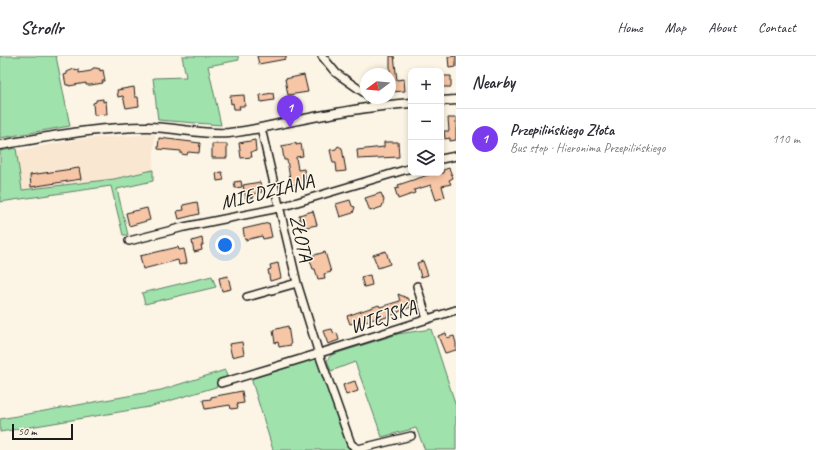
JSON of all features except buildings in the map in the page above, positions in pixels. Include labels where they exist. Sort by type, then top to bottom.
[{"type":"street","points":[[322,56],[336,73],[360,90]]},
{"type":"street","points":[[444,101],[456,100]]},
{"type":"street","points":[[0,145],[66,134],[147,127],[228,133],[374,106],[408,103]]},
{"type":"street","name":"ZŁOTA","points":[[261,128],[297,284],[319,354]]},
{"type":"street","points":[[444,158],[456,156]]},
{"type":"street","name":"MIEDZIANA","points":[[129,241],[184,227],[279,207],[408,169]]},
{"type":"street","points":[[247,297],[297,284]]},
{"type":"street","points":[[417,286],[428,319]]},
{"type":"street","name":"WIEJSKA","points":[[221,383],[319,354],[377,334],[456,310]]},
{"type":"street","points":[[319,354],[351,444],[358,449],[411,436]]},
{"type":"shaded area","points":[[155,134],[153,170],[114,179],[21,190],[16,151],[79,139]]},
{"type":"green space","points":[[0,56],[56,56],[70,126],[0,138]]},
{"type":"green space","points":[[182,56],[238,56],[239,60],[208,66],[221,125],[158,120],[153,78],[186,77]]},
{"type":"green space","points":[[16,148],[22,190],[114,179],[153,170],[153,181],[117,189],[128,235],[123,235],[111,186],[0,202],[0,151]]},
{"type":"green space","points":[[212,276],[216,287],[145,304],[142,293]]},
{"type":"green space","points":[[431,329],[456,406],[456,450],[425,450],[416,428],[382,437],[355,362],[331,371],[327,360],[331,355],[398,334]]},
{"type":"green space","points":[[317,357],[352,450],[273,450],[251,378]]},
{"type":"green space","points":[[225,370],[229,383],[149,407],[0,432],[0,419],[161,390]]},
{"type":"place","name":"Przepilińskiego Złota","points":[[290,128]]}]
